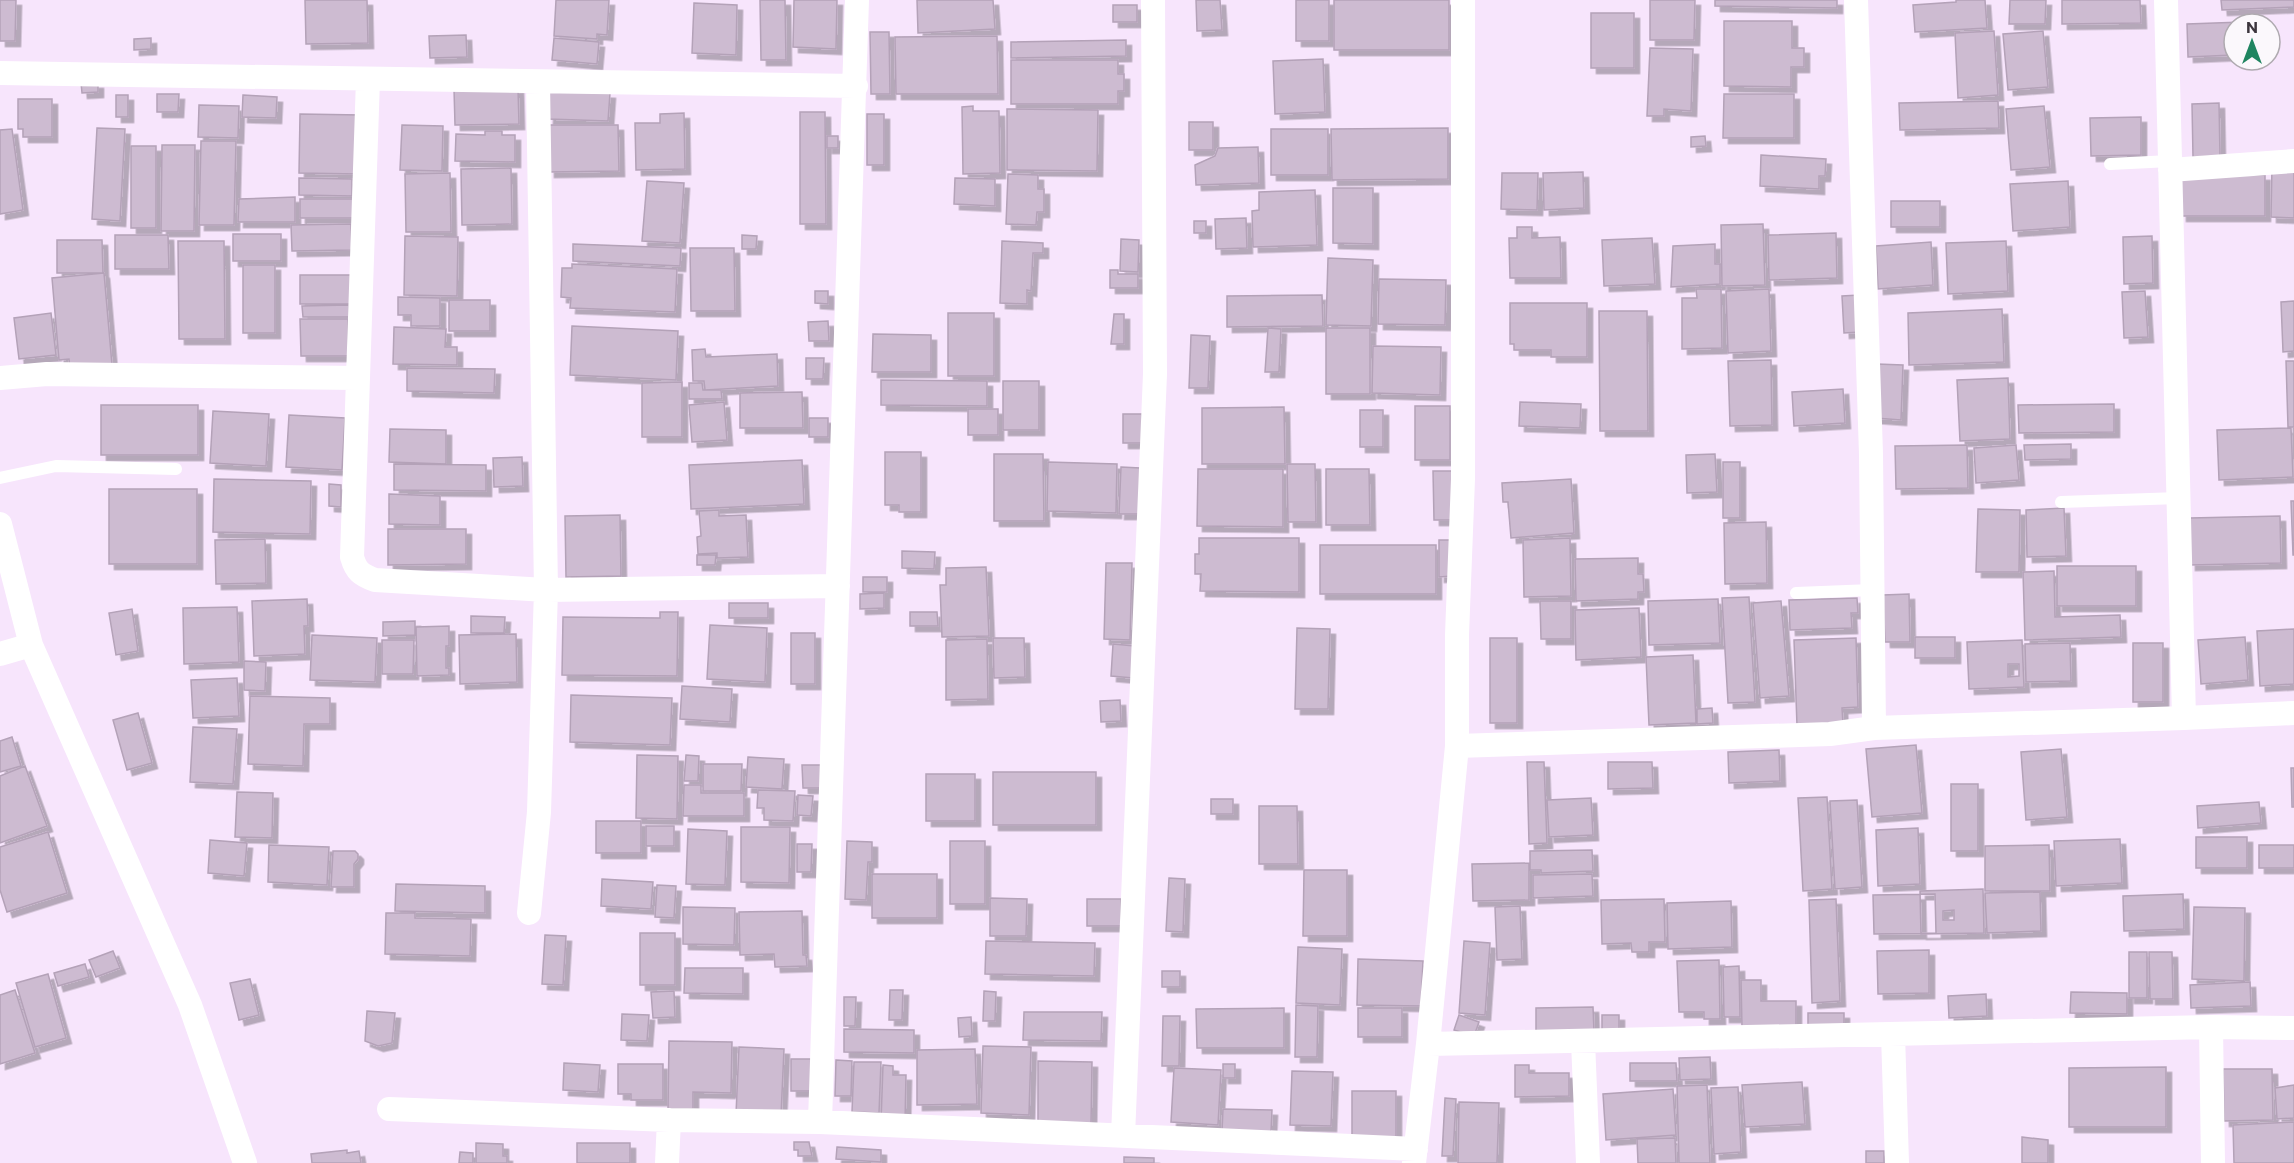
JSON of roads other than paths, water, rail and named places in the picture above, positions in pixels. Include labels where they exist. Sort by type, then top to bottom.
[{"type":"street","points":[[820,1122],[856,86],[857,0]]},
{"type":"street","points":[[1123,1136],[1155,374],[1153,0]]},
{"type":"street","points":[[389,1109],[669,1120],[820,1122],[1123,1136],[1415,1156],[1456,746],[1456,635],[1463,479],[1463,0]]},
{"type":"street","points":[[1856,0],[1870,442],[1874,728]]},
{"type":"street","points":[[2166,0],[2184,718]]},
{"type":"street","points":[[0,73],[856,86]]},
{"type":"street","points":[[368,79],[352,557],[356,570],[375,580],[546,590],[838,586]]},
{"type":"street","points":[[529,913],[539,812],[546,590],[538,82]]},
{"type":"street","points":[[2170,166],[2294,161]]},
{"type":"street","points":[[0,378],[47,374],[357,378]]},
{"type":"street","points":[[0,524],[31,645],[190,1005],[245,1163]]},
{"type":"street","points":[[0,654],[31,645]]},
{"type":"street","points":[[1456,746],[1830,734],[1874,728],[2184,718],[2294,712]]},
{"type":"street","points":[[1428,1044],[2211,1027],[2294,1028]]},
{"type":"street","points":[[2211,1027],[2213,1163]]},
{"type":"street","points":[[1893,1034],[1898,1163]]},
{"type":"street","points":[[1582,1041],[1587,1163]]},
{"type":"street","points":[[667,1163],[669,1120]]},
{"type":"lane","points":[[2110,164],[2170,166]]},
{"type":"lane","points":[[0,478],[56,466],[176,469]]},
{"type":"lane","points":[[2061,502],[2179,498]]},
{"type":"lane","points":[[1796,593],[1872,590]]}]
